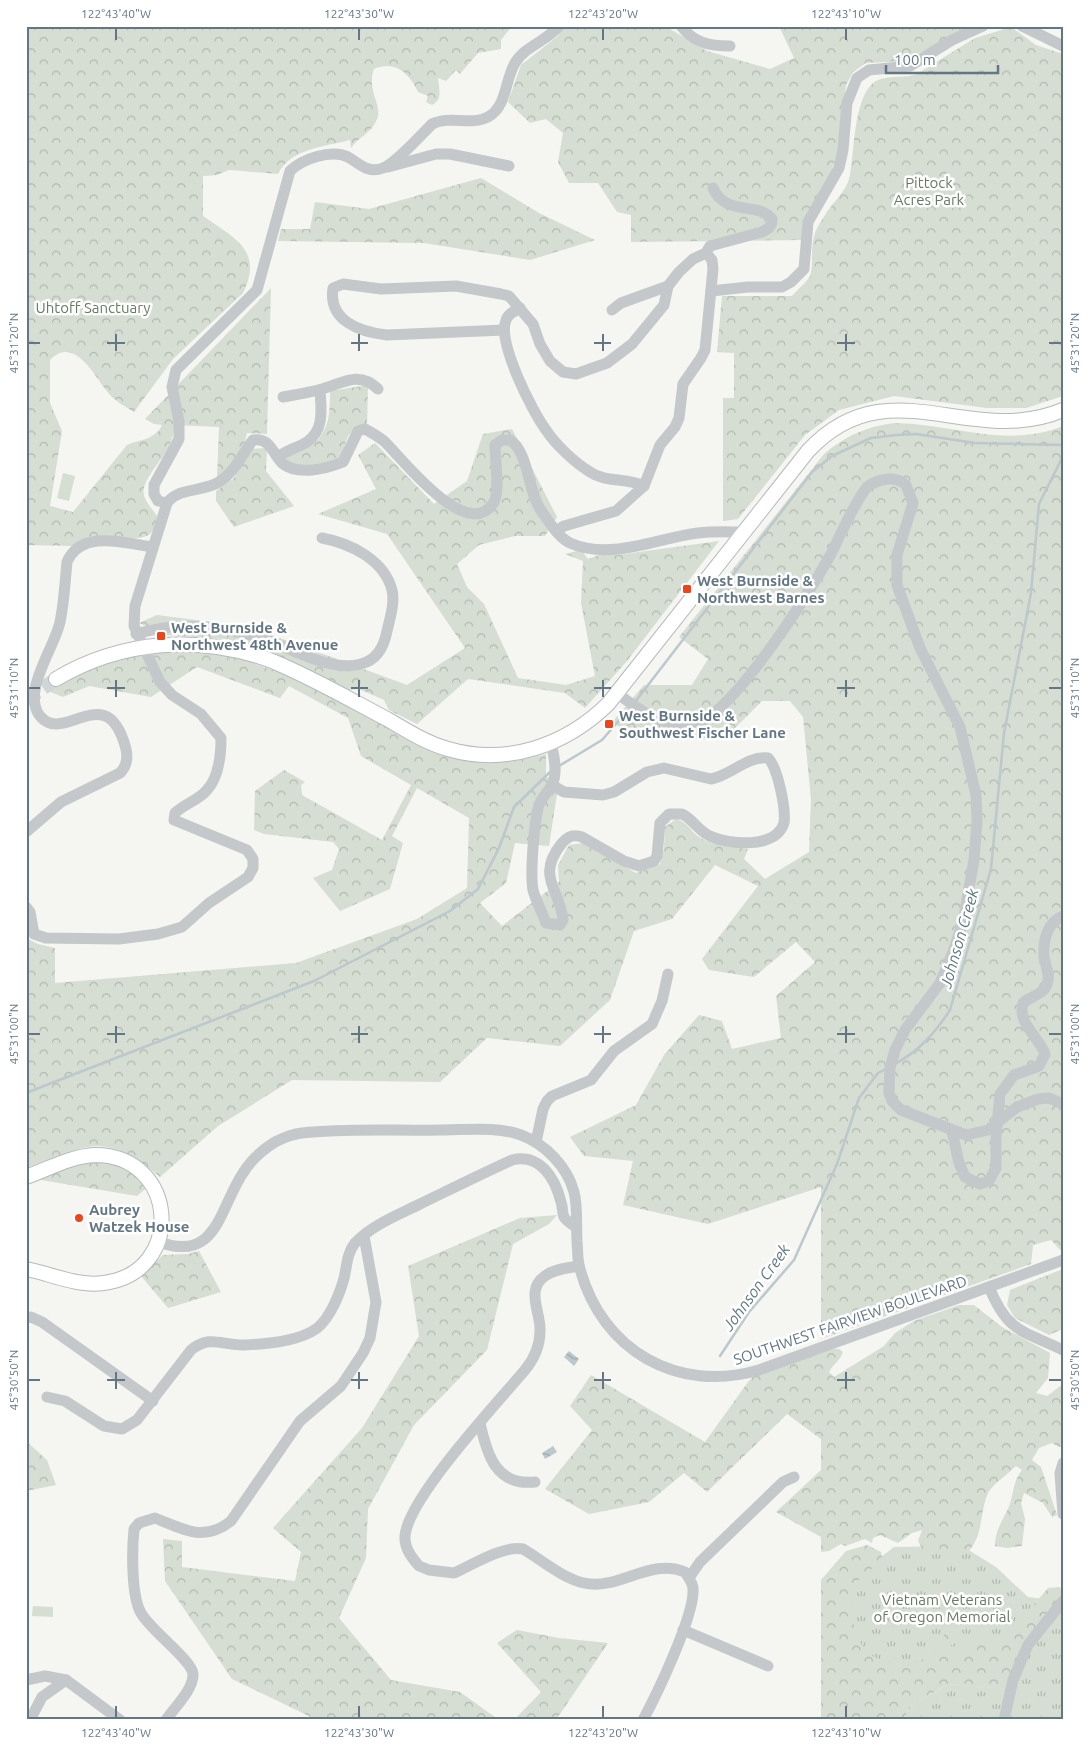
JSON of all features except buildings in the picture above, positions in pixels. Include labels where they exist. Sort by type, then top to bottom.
[{"type":"main road","points":[[56,679],[139,640],[197,645],[256,656],[311,679],[427,741],[452,750],[479,754],[504,754],[525,751],[551,743],[586,724],[618,694],[815,443],[845,421],[882,410],[902,410],[1010,423],[1030,421],[1063,410]]},
{"type":"main road","points":[[26,1178],[86,1156],[102,1156],[124,1162],[148,1178],[158,1195],[163,1219],[159,1242],[146,1262],[134,1273],[112,1282],[80,1283],[26,1269]]},
{"type":"street","points":[[385,168],[432,124],[440,120],[481,119],[490,116],[500,105],[516,62],[521,54],[559,26]]},
{"type":"street","points":[[681,26],[696,40],[709,45],[730,46]]},
{"type":"street","points":[[711,291],[748,287],[782,287],[791,282],[804,269],[808,222],[839,168],[843,150],[847,103],[852,88],[861,74],[876,68],[910,66],[952,40],[983,26]]},
{"type":"street","points":[[1022,26],[1063,46]]},
{"type":"street","points":[[167,503],[158,501],[154,494],[154,485],[179,439],[179,421],[173,379],[182,363],[238,311],[257,290],[290,171],[304,162],[337,154],[347,157],[369,170],[385,168],[436,154],[450,154],[508,166]]},
{"type":"street","points":[[612,310],[636,297],[668,286],[693,259],[706,253],[710,246],[762,232],[772,224],[772,219],[764,213],[736,207],[721,200],[713,188]]},
{"type":"street","points":[[556,531],[564,526],[616,511],[644,486],[660,445],[675,428],[679,418],[683,384],[705,350],[713,269],[712,260],[706,253]]},
{"type":"street","points":[[504,330],[387,335],[369,333],[348,324],[341,316],[334,303],[333,288],[344,284],[381,289],[456,286],[509,296],[533,324],[540,344],[550,361],[563,372],[576,374],[608,363],[632,344],[664,305],[668,286]]},
{"type":"street","points":[[520,308],[509,314],[504,330],[520,384],[546,430],[570,456],[592,474],[604,478],[634,480],[644,486]]},
{"type":"street","points":[[283,397],[320,390],[344,380],[357,379],[373,384],[378,389]]},
{"type":"street","points":[[278,456],[288,449],[307,441],[318,429],[322,416],[320,390]]},
{"type":"street","points":[[26,907],[30,912],[34,934],[46,938],[119,939],[158,934],[182,927],[209,903],[248,877],[253,868],[253,859],[247,850],[174,820],[175,813],[182,806],[207,791],[221,756],[221,738],[201,714],[172,695],[160,682],[134,626],[135,606],[167,503],[172,497],[210,486],[226,477],[254,440],[263,440],[282,463],[292,468],[308,470],[332,466],[342,462],[358,431],[365,429],[383,440],[426,486],[447,503],[461,511],[476,513],[487,509],[495,501],[497,487],[495,445],[502,440],[510,440],[519,449],[540,510],[556,531],[570,542],[603,549],[617,549],[698,533],[744,532]]},
{"type":"street","points":[[618,694],[648,716],[674,723],[698,722],[719,709],[747,677],[796,613],[867,487],[873,483],[892,479],[906,485],[913,503],[897,554],[897,585],[922,651],[960,727],[976,795],[978,820],[974,860],[963,922],[954,952],[940,983],[900,1038],[892,1058],[888,1083],[892,1101],[901,1110],[935,1122],[952,1131],[973,1135],[988,1130],[1017,1108],[1038,1099],[1049,1098],[1063,1104]]},
{"type":"street","points":[[139,640],[156,628],[198,626],[257,637],[333,664],[353,666],[369,661],[379,652],[386,638],[393,602],[388,580],[365,554],[343,542],[322,538]]},
{"type":"street","points":[[26,832],[61,802],[120,773],[124,769],[127,759],[122,736],[109,718],[103,714],[93,713],[63,724],[48,723],[37,712],[34,702],[34,692],[41,669],[58,629],[68,562],[75,549],[94,541],[152,547]]},
{"type":"street","points":[[551,743],[554,757],[552,785],[543,796],[538,811],[532,884],[546,923],[553,926],[560,925],[563,920],[550,882],[551,863],[558,848],[570,836],[576,835],[624,861],[639,866],[654,861],[657,856],[660,823],[669,814],[682,814],[709,836],[734,842],[771,838],[782,829],[784,823],[776,769],[768,758],[760,757],[748,761],[711,779],[674,769],[647,772],[614,792],[603,795],[564,792],[552,785]]},
{"type":"street","points":[[952,1131],[962,1173],[968,1180],[984,1184],[994,1176],[996,1168],[998,1099],[1005,1085],[1014,1075],[1039,1066],[1045,1054],[1023,1020],[1021,1011],[1023,1004],[1042,992],[1047,985],[1049,977],[1044,956],[1045,938],[1053,922],[1063,916]]},
{"type":"street","points":[[536,1142],[543,1109],[547,1101],[552,1096],[592,1080],[614,1051],[652,1024],[662,1001],[668,974]]},
{"type":"street","name":"SOUTHWEST FAIRVIEW BOULEVARD","points":[[159,1242],[177,1247],[195,1245],[204,1240],[214,1230],[239,1179],[250,1163],[268,1147],[293,1135],[346,1131],[496,1131],[515,1133],[536,1142],[553,1156],[568,1178],[574,1193],[579,1266],[593,1304],[604,1321],[625,1344],[656,1364],[686,1374],[713,1378],[738,1376],[759,1370],[1063,1260]]},
{"type":"street","points":[[47,1397],[65,1401],[104,1426],[122,1429],[137,1420],[191,1350],[200,1343],[208,1340],[244,1345],[295,1339],[314,1332],[325,1319],[336,1300],[343,1282],[349,1251],[364,1236],[381,1224],[512,1160],[526,1157],[546,1169],[556,1187],[563,1215],[576,1227]]},
{"type":"street","points":[[166,1720],[190,1687],[193,1676],[191,1666],[155,1631],[140,1612],[136,1599],[134,1529],[140,1523],[155,1518],[193,1533],[206,1533],[223,1528],[231,1521],[300,1421],[341,1386],[363,1353],[373,1322],[376,1302],[364,1236]]},
{"type":"street","points":[[579,1266],[553,1272],[539,1282],[534,1298],[540,1332],[534,1356],[436,1477],[409,1521],[405,1536],[406,1547],[419,1566],[437,1572],[454,1573],[505,1550],[516,1548],[525,1550],[574,1580],[585,1583],[611,1581],[665,1567],[676,1568],[685,1572],[693,1589],[692,1599],[674,1656],[643,1720]]},
{"type":"street","points":[[989,1287],[1000,1312],[1012,1325],[1030,1336],[1063,1350]]},
{"type":"street","points":[[26,1318],[31,1317],[42,1322],[153,1400]]},
{"type":"street","points":[[480,1423],[485,1445],[501,1474],[515,1481],[535,1482]]},
{"type":"street","points":[[1063,1463],[1061,1482],[1063,1514]]},
{"type":"street","points":[[689,1578],[706,1556],[783,1482],[794,1477]]},
{"type":"street","points":[[1004,1720],[1013,1680],[1028,1645],[1063,1601]]},
{"type":"street","points":[[683,1630],[704,1637],[768,1666]]},
{"type":"street","points":[[26,1680],[45,1676],[66,1680],[120,1720]]},
{"type":"street","points":[[30,1720],[42,1697],[66,1680]]},
{"type":"green space","name":"Uhtoff Sanctuary","points":[[26,26],[512,26],[501,40],[501,49],[478,53],[460,74],[456,70],[446,81],[438,78],[439,97],[432,105],[426,102],[428,96],[418,92],[406,74],[400,70],[388,66],[374,69],[372,84],[378,108],[377,119],[372,128],[351,148],[350,140],[309,150],[291,159],[278,174],[229,170],[217,175],[203,176],[203,216],[225,231],[242,247],[248,256],[250,266],[249,278],[243,293],[173,359],[134,412],[111,396],[92,370],[77,355],[68,352],[59,353],[50,360],[50,403],[62,431],[50,506],[73,512],[127,445],[156,434],[162,425],[154,424],[145,419],[271,288],[267,434],[247,433],[243,446],[236,458],[217,477],[219,427],[174,425],[173,436],[169,446],[144,488],[145,499],[157,516],[156,524],[150,534],[135,539],[91,540],[72,546],[26,545]]},
{"type":"green space","points":[[564,26],[665,26],[707,51],[770,69],[794,58],[779,26],[972,26],[905,61],[866,63],[853,72],[846,85],[838,155],[802,240],[631,242],[631,215],[617,212],[598,183],[569,183],[558,162],[563,133],[546,119],[530,123],[508,102],[521,65],[558,36]]},
{"type":"green space","name":"Pittock Acres Park","points":[[1005,29],[1014,29],[1036,45],[1063,54],[1063,396],[1026,408],[987,408],[894,396],[839,410],[805,435],[738,519],[723,521],[723,398],[734,398],[734,353],[717,352],[722,296],[792,296],[809,278],[815,235],[821,221],[846,187],[850,175],[858,113],[867,91],[873,83],[883,78],[917,74],[975,38]]},
{"type":"green space","points":[[481,178],[539,213],[595,240],[530,260],[424,243],[278,241],[281,229],[310,229],[315,202],[369,209]]},
{"type":"green space","points":[[368,385],[367,427],[358,429],[349,435],[340,457],[335,463],[298,466],[281,459],[318,440],[327,423],[330,391]]},
{"type":"green space","points":[[895,423],[917,424],[979,434],[1000,435],[1042,433],[1063,426],[1063,1253],[1051,1240],[1033,1245],[1031,1264],[821,1339],[821,1187],[708,1224],[623,1205],[633,1161],[584,1156],[570,1137],[636,1105],[664,1055],[699,1015],[722,1021],[732,1049],[781,1038],[776,996],[815,962],[796,942],[754,977],[709,970],[702,959],[758,886],[715,865],[672,919],[634,931],[610,1000],[560,1046],[487,1038],[440,1082],[292,1080],[218,1126],[160,1177],[141,1162],[124,1153],[110,1148],[95,1146],[65,1153],[26,1169],[26,938],[38,944],[55,948],[55,983],[296,963],[417,919],[467,888],[469,818],[417,788],[392,836],[403,843],[390,889],[340,911],[313,878],[332,870],[339,849],[333,842],[264,834],[254,830],[255,791],[284,770],[305,782],[301,785],[302,795],[382,840],[411,785],[361,756],[348,718],[289,686],[280,698],[197,667],[151,697],[89,686],[63,697],[48,691],[82,669],[139,651],[184,648],[225,653],[292,677],[424,746],[476,762],[515,761],[546,754],[546,777],[559,781],[549,846],[515,843],[506,883],[480,903],[502,926],[559,882],[558,865],[569,845],[582,843],[636,873],[660,864],[664,848],[665,827],[676,819],[684,823],[706,841],[748,849],[744,859],[765,879],[809,852],[811,799],[803,717],[790,701],[762,701],[724,739],[632,740],[613,721],[644,685],[692,685],[708,659],[679,637],[824,454],[848,437],[866,429]]},
{"type":"green space","points":[[512,429],[557,517],[545,536],[515,536],[479,545],[457,564],[467,587],[484,604],[518,678],[566,685],[595,676],[581,603],[583,561],[565,554],[581,550],[588,559],[607,552],[617,555],[719,541],[627,661],[585,708],[565,693],[468,679],[417,724],[389,710],[384,700],[359,689],[347,690],[259,648],[225,639],[166,635],[139,623],[157,615],[250,627],[407,685],[465,648],[387,534],[318,514],[376,489],[358,455],[375,443],[434,504],[467,481],[483,434]]},
{"type":"green space","points":[[267,448],[266,471],[294,506],[234,527],[216,501],[216,491],[234,478],[251,449]]},
{"type":"green space","points":[[63,473],[75,476],[69,501],[57,498]]},
{"type":"green space","points":[[105,1160],[132,1170],[149,1186],[137,1196],[35,1179],[79,1162]]},
{"type":"green space","points":[[557,1215],[549,1224],[513,1244],[487,1350],[414,1425],[368,1509],[366,1558],[339,1618],[391,1680],[460,1692],[499,1720],[317,1720],[232,1679],[165,1581],[163,1539],[182,1541],[182,1567],[295,1581],[301,1552],[273,1528],[362,1428],[419,1336],[408,1266],[520,1218]]},
{"type":"green space","points":[[199,1251],[221,1292],[168,1308],[141,1276],[163,1255],[188,1254]]},
{"type":"green space","points":[[1063,1269],[1063,1329],[1049,1335],[1015,1318],[1007,1305],[1010,1290]]},
{"type":"green space","points":[[959,1305],[974,1305],[1002,1327],[1050,1353],[1048,1378],[1036,1393],[1047,1396],[1063,1384],[1063,1446],[1059,1447],[1052,1443],[1039,1448],[1032,1460],[1041,1467],[1057,1515],[1052,1517],[1043,1503],[1024,1493],[1021,1503],[1025,1519],[1022,1546],[1007,1548],[995,1546],[998,1529],[1010,1504],[1015,1483],[1022,1470],[1016,1466],[988,1493],[976,1540],[966,1554],[924,1552],[918,1541],[922,1530],[912,1533],[898,1543],[880,1535],[873,1538],[872,1543],[865,1539],[845,1546],[841,1544],[829,1551],[821,1552],[821,1537],[776,1512],[821,1470],[821,1439],[787,1414],[707,1492],[684,1473],[649,1502],[589,1514],[545,1489],[592,1430],[570,1406],[591,1375],[705,1442],[748,1382],[759,1370],[821,1348],[839,1349],[843,1352],[842,1355],[829,1372],[834,1377],[884,1346],[895,1333],[914,1321]]},
{"type":"green space","points":[[26,1441],[47,1460],[56,1485],[26,1491]]},
{"type":"green space","points":[[867,1545],[881,1552],[883,1561],[863,1575],[856,1586],[852,1607],[853,1619],[860,1641],[866,1650],[874,1657],[881,1659],[907,1662],[927,1658],[935,1651],[947,1630],[959,1631],[966,1635],[961,1641],[951,1645],[950,1654],[960,1655],[968,1651],[970,1641],[983,1636],[990,1642],[993,1648],[1002,1646],[1014,1628],[1048,1588],[1060,1587],[1063,1595],[1052,1610],[1007,1689],[948,1684],[909,1707],[904,1720],[821,1720],[821,1580],[846,1551]]},
{"type":"green space","name":"Vietnam Veterans of Oregon Memorial","points":[[962,1546],[996,1567],[1028,1597],[1063,1601],[1063,1720],[904,1720],[909,1707],[948,1684],[1010,1689],[874,1669],[858,1658],[846,1599],[854,1578],[894,1547]]},
{"type":"green space","points":[[33,1606],[53,1607],[53,1617],[32,1616]]},
{"type":"green space","points":[[517,1630],[559,1638],[608,1643],[556,1720],[514,1720],[541,1692],[497,1643]]},
{"type":"water","points":[[569,1351],[579,1359],[574,1366],[564,1357]]},
{"type":"water","points":[[553,1446],[557,1452],[545,1459],[542,1453]]},
{"type":"waterway","points":[[635,702],[812,472],[832,456],[871,438],[916,434],[975,443],[1063,445]]},
{"type":"waterway","name":"Johnson Creek","points":[[895,1064],[926,1041],[950,1010],[991,869],[1004,733],[1031,593],[1039,504],[1063,456]]},
{"type":"waterway","points":[[559,766],[602,740],[629,709]]},
{"type":"waterway","points":[[26,1093],[314,981],[450,911],[478,889],[499,848],[514,807],[550,772]]},
{"type":"waterway","name":"Johnson Creek","points":[[720,1356],[749,1312],[794,1260],[837,1164],[859,1098],[878,1073],[886,1069]]},
{"type":"tunnel","points":[[26,700],[56,679]]},
{"type":"place","name":"West Burnside & Northwest Barnes","points":[[687,589]]},
{"type":"place","name":"West Burnside & Northwest 48th Avenue","points":[[161,636]]},
{"type":"place","name":"West Burnside & Southwest Fischer Lane","points":[[609,724]]},
{"type":"place","name":"Aubrey Watzek House","points":[[79,1218]]}]
